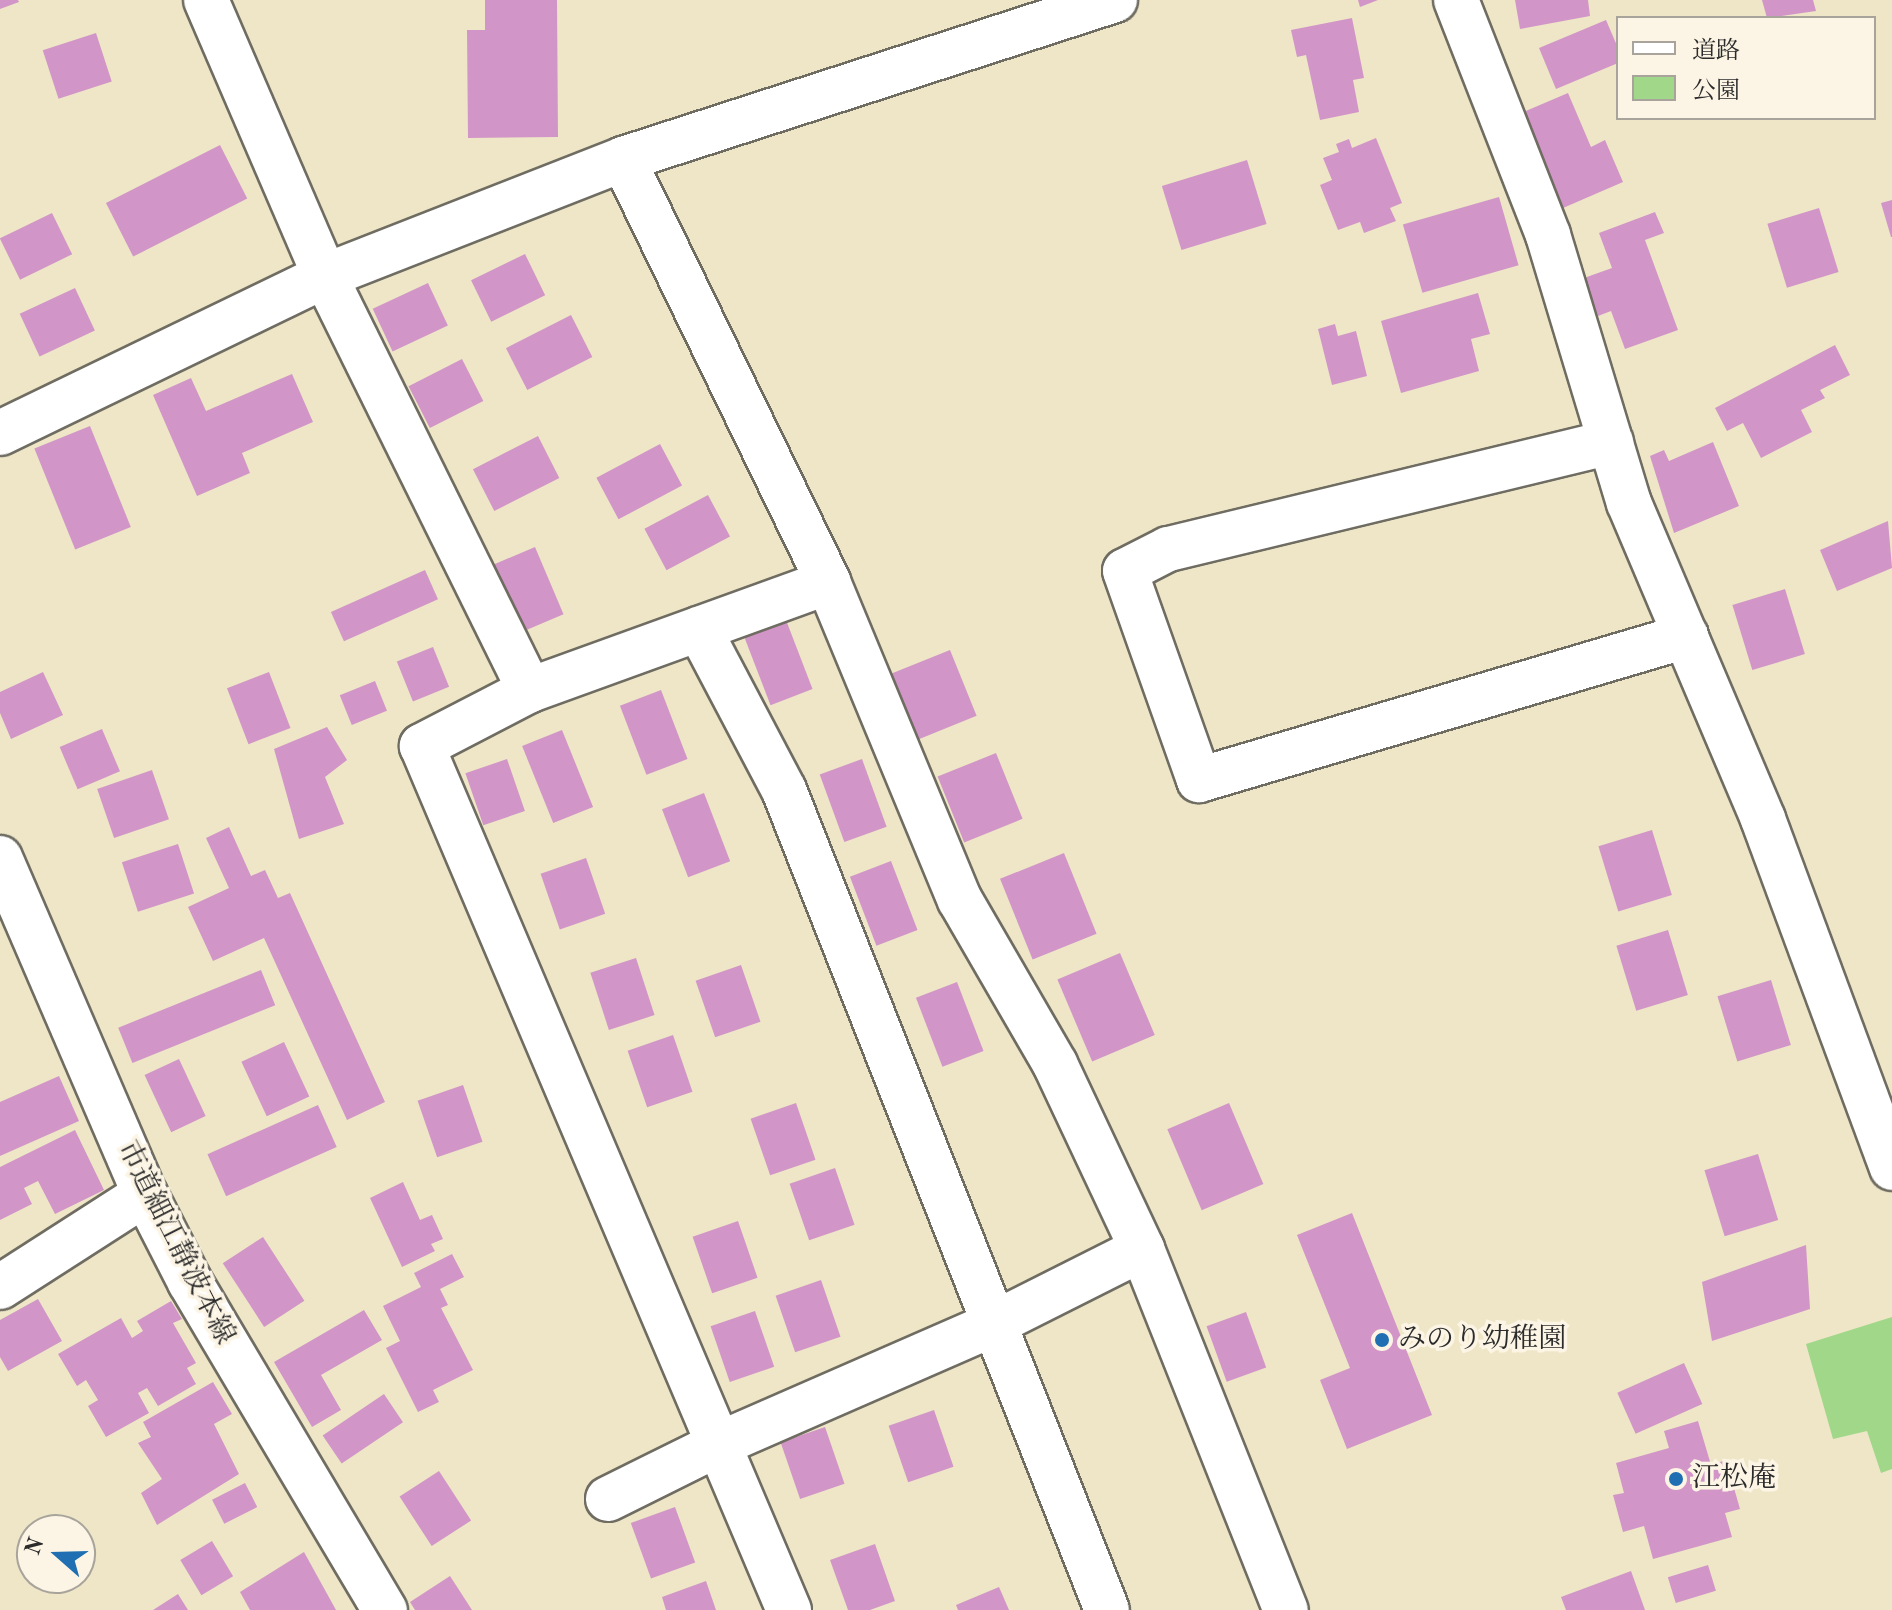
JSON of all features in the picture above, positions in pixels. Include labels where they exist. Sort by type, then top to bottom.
[{"type":"street","points":[[206,0],[325,276],[530,690]]},
{"type":"street","points":[[0,433],[325,276],[623,159],[1115,0]]},
{"type":"street","points":[[1456,0],[1548,235],[1629,503],[1763,819],[1892,1168]]},
{"type":"street","points":[[623,159],[828,582],[960,900],[1055,1064],[1142,1249],[1286,1610]]},
{"type":"street","points":[[1611,442],[1168,549],[1125,571],[1199,780],[1686,636]]},
{"type":"street","points":[[789,1610],[422,746],[530,690],[828,582]]},
{"type":"street","points":[[699,629],[784,790],[991,1325],[1107,1610]]},
{"type":"street","name":"市道細江静波本線","points":[[0,858],[145,1194],[190,1282],[385,1610]]},
{"type":"street","points":[[0,1287],[145,1194]]},
{"type":"street","points":[[608,1499],[719,1444],[991,1325],[1142,1249]]},
{"type":"green space","points":[[1892,1317],[1892,1469],[1881,1473],[1867,1431],[1833,1439],[1806,1344]]},
{"type":"building","points":[[0,0],[18,0],[19,2],[0,9]]},
{"type":"building","points":[[485,0],[557,0],[558,137],[468,138],[467,30],[485,30]]},
{"type":"building","points":[[1358,0],[1378,0],[1360,7]]},
{"type":"building","points":[[1515,0],[1588,0],[1590,16],[1520,29]]},
{"type":"building","points":[[1762,0],[1813,0],[1816,11],[1781,16],[1766,16]]},
{"type":"building","points":[[1352,18],[1364,78],[1353,80],[1359,112],[1320,120],[1306,55],[1297,57],[1291,30]]},
{"type":"building","points":[[1606,20],[1616,43],[1616,64],[1556,89],[1539,48]]},
{"type":"building","points":[[96,33],[112,82],[59,99],[43,50]]},
{"type":"building","points":[[1568,93],[1591,147],[1605,140],[1623,182],[1563,208],[1521,113]]},
{"type":"building","points":[[1376,138],[1402,203],[1390,208],[1396,221],[1364,233],[1360,222],[1338,230],[1320,185],[1332,180],[1323,158],[1339,152],[1336,144],[1349,139],[1352,148]]},
{"type":"building","points":[[220,145],[247,198],[133,257],[106,203]]},
{"type":"building","points":[[1247,160],[1267,224],[1181,250],[1162,186]]},
{"type":"building","points":[[1499,197],[1519,265],[1422,293],[1403,225]]},
{"type":"building","points":[[1892,200],[1892,237],[1891,237],[1881,203]]},
{"type":"building","points":[[1819,208],[1839,272],[1787,288],[1767,224]]},
{"type":"building","points":[[1655,212],[1664,233],[1645,240],[1678,330],[1625,349],[1611,311],[1598,316],[1584,278],[1612,268],[1599,233]]},
{"type":"building","points":[[52,213],[72,254],[20,280],[0,238]]},
{"type":"building","points":[[525,254],[545,295],[491,322],[471,280]]},
{"type":"building","points":[[428,283],[448,326],[393,351],[373,309]]},
{"type":"building","points":[[75,288],[95,331],[40,356],[20,314]]},
{"type":"building","points":[[1478,293],[1490,334],[1471,339],[1479,371],[1401,393],[1381,321]]},
{"type":"building","points":[[571,315],[592,357],[527,390],[506,348]]},
{"type":"building","points":[[1335,324],[1338,336],[1356,331],[1367,376],[1332,385],[1318,329]]},
{"type":"building","points":[[1835,345],[1850,375],[1820,390],[1825,398],[1801,410],[1812,432],[1761,458],[1743,423],[1727,431],[1715,408]]},
{"type":"building","points":[[462,359],[483,401],[430,428],[409,386]]},
{"type":"building","points":[[292,374],[313,422],[242,453],[250,473],[197,496],[153,395],[191,378],[206,411]]},
{"type":"building","points":[[90,426],[131,527],[75,550],[34,448]]},
{"type":"building","points":[[538,436],[559,478],[494,511],[473,469]]},
{"type":"building","points":[[1713,442],[1739,506],[1674,533],[1650,456],[1664,450],[1669,461]]},
{"type":"building","points":[[660,444],[682,485],[618,519],[596,478]]},
{"type":"building","points":[[708,495],[730,536],[666,570],[644,529]]},
{"type":"building","points":[[1888,521],[1892,568],[1837,591],[1820,550]]},
{"type":"building","points":[[535,547],[564,614],[519,633],[491,566]]},
{"type":"building","points":[[425,570],[438,599],[344,641],[331,612]]},
{"type":"building","points":[[1785,589],[1805,654],[1752,670],[1732,605]]},
{"type":"building","points":[[786,620],[813,689],[771,705],[744,636]]},
{"type":"building","points":[[433,647],[449,687],[413,701],[397,662]]},
{"type":"building","points":[[950,650],[977,716],[918,739],[892,674]]},
{"type":"building","points":[[43,672],[63,715],[11,739],[0,713],[0,692]]},
{"type":"building","points":[[269,672],[291,728],[248,744],[227,688]]},
{"type":"building","points":[[375,681],[387,711],[352,725],[340,695]]},
{"type":"building","points":[[661,690],[688,759],[646,775],[620,706]]},
{"type":"building","points":[[327,727],[347,760],[325,777],[344,824],[299,839],[274,749]]},
{"type":"building","points":[[102,729],[120,771],[78,789],[60,747]]},
{"type":"building","points":[[562,730],[593,807],[553,823],[522,746]]},
{"type":"building","points":[[996,753],[1023,819],[964,842],[938,777]]},
{"type":"building","points":[[507,759],[525,811],[483,825],[465,773]]},
{"type":"building","points":[[862,759],[887,827],[844,842],[820,774]]},
{"type":"building","points":[[152,770],[169,819],[114,838],[97,789]]},
{"type":"building","points":[[704,793],[730,861],[688,877],[662,809]]},
{"type":"building","points":[[229,827],[251,876],[265,870],[278,898],[290,893],[385,1102],[347,1120],[264,938],[213,961],[188,907],[229,888],[206,838]]},
{"type":"building","points":[[1652,830],[1672,895],[1618,911],[1598,846]]},
{"type":"building","points":[[178,844],[194,893],[138,912],[122,862]]},
{"type":"building","points":[[1064,853],[1097,934],[1033,960],[1000,879]]},
{"type":"building","points":[[586,858],[605,914],[560,929],[541,874]]},
{"type":"building","points":[[891,861],[918,930],[876,946],[850,877]]},
{"type":"building","points":[[1668,930],[1688,995],[1636,1011],[1616,946]]},
{"type":"building","points":[[1120,953],[1155,1035],[1092,1061],[1057,980]]},
{"type":"building","points":[[636,958],[655,1015],[609,1030],[590,973]]},
{"type":"building","points":[[741,965],[761,1022],[715,1037],[696,981]]},
{"type":"building","points":[[261,970],[275,1005],[132,1063],[118,1028]]},
{"type":"building","points":[[1771,980],[1791,1045],[1737,1061],[1717,996]]},
{"type":"building","points":[[957,982],[984,1051],[942,1067],[916,998]]},
{"type":"building","points":[[673,1035],[693,1092],[647,1107],[628,1051]]},
{"type":"building","points":[[284,1042],[309,1096],[267,1116],[241,1062]]},
{"type":"building","points":[[179,1059],[206,1116],[171,1132],[145,1075]]},
{"type":"building","points":[[59,1076],[79,1121],[0,1156],[0,1102]]},
{"type":"building","points":[[463,1085],[483,1142],[437,1157],[418,1101]]},
{"type":"building","points":[[796,1103],[816,1160],[770,1175],[751,1119]]},
{"type":"building","points":[[1229,1103],[1263,1184],[1202,1210],[1167,1129]]},
{"type":"building","points":[[318,1105],[337,1147],[226,1196],[207,1154]]},
{"type":"building","points":[[75,1130],[104,1190],[55,1214],[38,1181],[24,1188],[32,1204],[0,1220],[0,1167]]},
{"type":"building","points":[[1758,1154],[1778,1220],[1725,1236],[1704,1170]]},
{"type":"building","points":[[835,1168],[855,1225],[809,1240],[790,1184]]},
{"type":"building","points":[[403,1182],[420,1220],[432,1215],[443,1239],[431,1244],[435,1251],[402,1267],[370,1198]]},
{"type":"building","points":[[1352,1213],[1432,1415],[1347,1449],[1320,1380],[1350,1368],[1297,1235]]},
{"type":"building","points":[[738,1221],[758,1278],[712,1293],[693,1237]]},
{"type":"building","points":[[263,1237],[304,1301],[264,1327],[223,1263]]},
{"type":"building","points":[[1806,1245],[1810,1309],[1712,1341],[1702,1282]]},
{"type":"building","points":[[452,1254],[464,1277],[440,1289],[448,1305],[441,1308],[473,1370],[433,1390],[439,1402],[418,1412],[386,1348],[400,1341],[383,1306],[421,1287],[414,1273]]},
{"type":"building","points":[[821,1280],[841,1337],[795,1352],[776,1296]]},
{"type":"building","points":[[38,1299],[62,1341],[8,1371],[0,1357],[0,1320]]},
{"type":"building","points":[[171,1301],[182,1319],[173,1323],[196,1363],[187,1368],[196,1384],[158,1406],[147,1388],[138,1393],[149,1413],[106,1437],[88,1406],[98,1400],[86,1380],[77,1386],[58,1354],[121,1318],[132,1338],[143,1331],[137,1321]]},
{"type":"building","points":[[364,1310],[382,1340],[321,1375],[341,1410],[312,1427],[274,1362]]},
{"type":"building","points":[[755,1311],[774,1367],[730,1382],[711,1326]]},
{"type":"building","points":[[1246,1312],[1266,1367],[1227,1382],[1207,1326]]},
{"type":"building","points":[[1684,1363],[1702,1404],[1636,1434],[1617,1393]]},
{"type":"building","points":[[213,1382],[232,1414],[214,1424],[239,1474],[157,1525],[141,1493],[162,1479],[138,1443],[151,1437],[143,1422]]},
{"type":"building","points":[[384,1394],[403,1422],[342,1464],[323,1435]]},
{"type":"building","points":[[934,1410],[954,1467],[908,1482],[889,1426]]},
{"type":"building","name":"江松庵","points":[[1698,1421],[1711,1465],[1726,1460],[1740,1509],[1725,1513],[1732,1537],[1653,1559],[1644,1526],[1623,1532],[1613,1495],[1624,1493],[1616,1463],[1669,1448],[1664,1431]]},
{"type":"building","points":[[825,1427],[845,1484],[800,1499],[781,1442]]},
{"type":"building","points":[[439,1471],[471,1520],[432,1546],[400,1497]]},
{"type":"building","points":[[245,1483],[257,1507],[224,1524],[212,1500]]},
{"type":"building","points":[[675,1507],[695,1562],[651,1579],[631,1523]]},
{"type":"building","points":[[212,1541],[233,1576],[201,1595],[180,1560]]},
{"type":"building","points":[[875,1544],[895,1601],[870,1610],[848,1610],[830,1560]]},
{"type":"building","points":[[304,1552],[336,1610],[250,1610],[240,1592]]},
{"type":"building","points":[[1708,1565],[1716,1591],[1676,1603],[1668,1577]]},
{"type":"building","points":[[1631,1571],[1645,1610],[1566,1610],[1561,1597]]},
{"type":"building","points":[[450,1576],[472,1610],[415,1610],[410,1602]]},
{"type":"building","points":[[706,1581],[716,1610],[666,1610],[662,1597]]},
{"type":"building","points":[[999,1587],[1009,1610],[958,1610],[956,1605]]},
{"type":"building","points":[[178,1594],[188,1610],[153,1610]]},
{"type":"place","name":"みのり幼稚園","points":[[1382,1340]]},
{"type":"place","name":"江松庵","points":[[1676,1479]]}]
